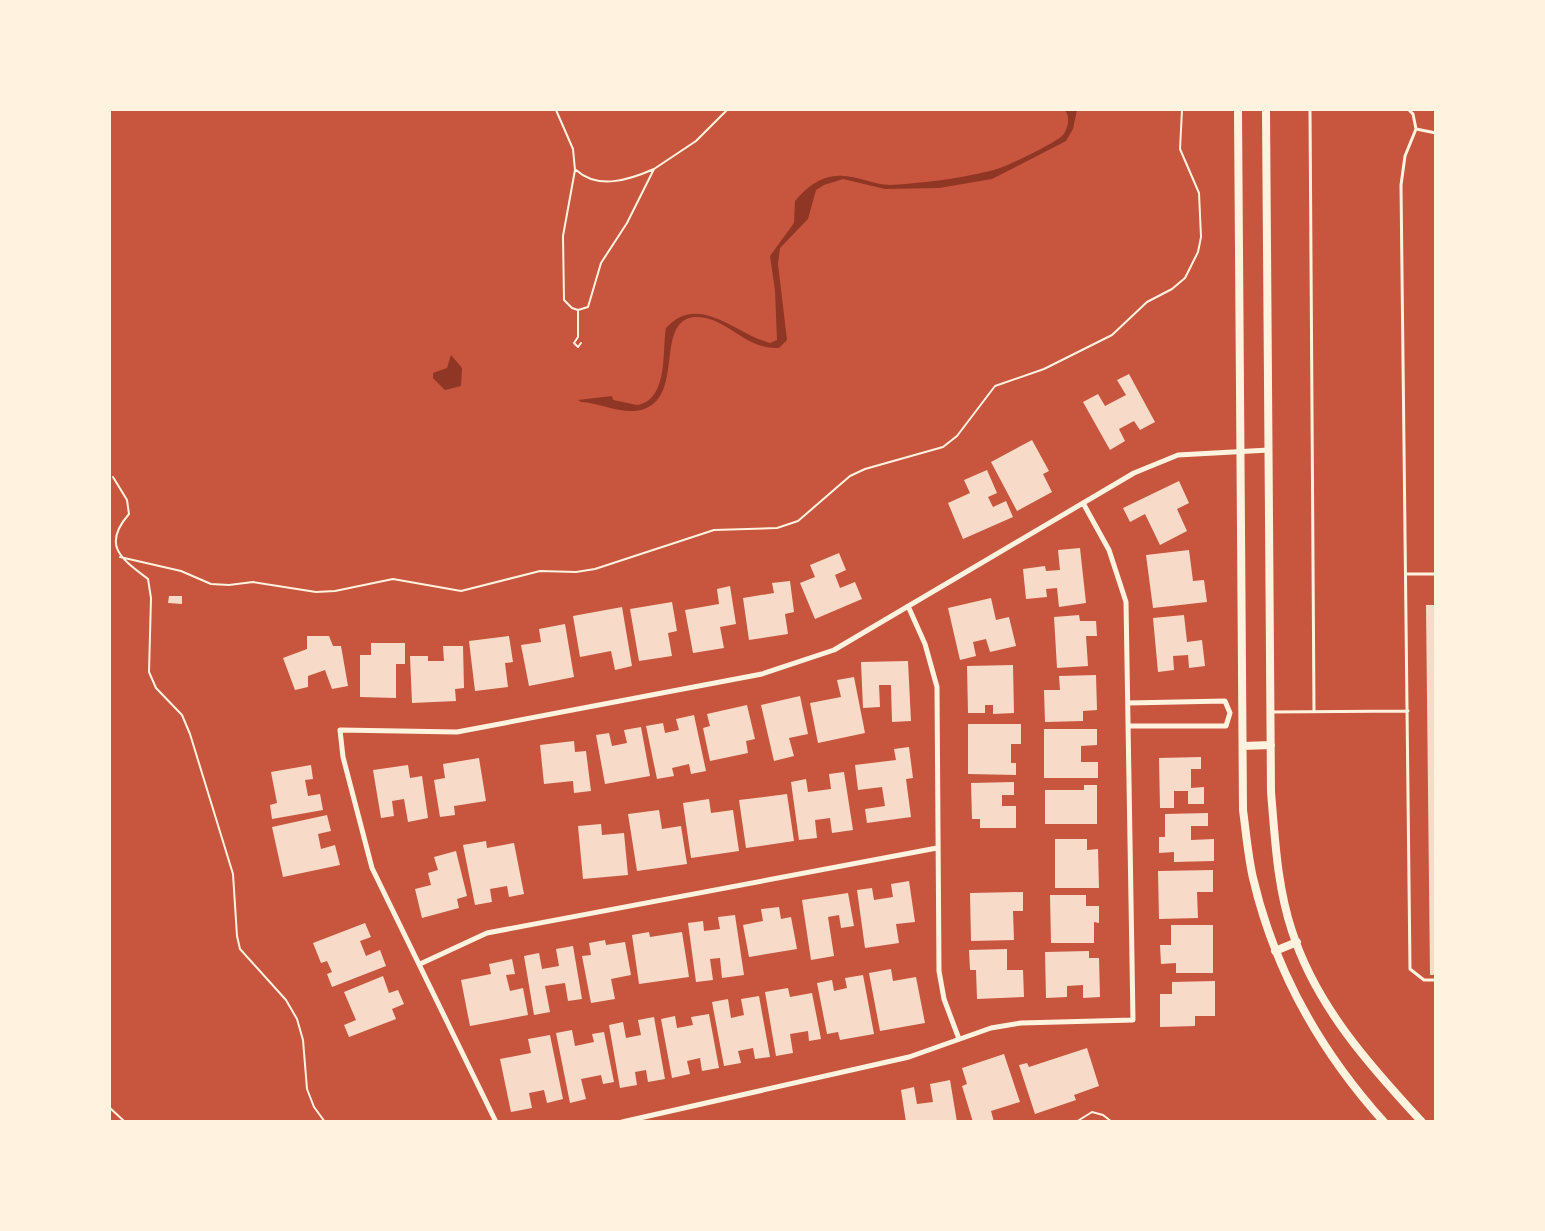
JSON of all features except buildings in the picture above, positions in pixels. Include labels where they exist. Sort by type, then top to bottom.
[{"type":"main road","points":[[1238,110],[1243,810],[1252,877],[1275,951],[1307,1021],[1384,1122]]},
{"type":"main road","points":[[1266,110],[1271,792],[1278,873],[1296,942],[1304,962],[1335,1018],[1373,1070],[1422,1122]]},
{"type":"main road","points":[[1243,746],[1271,745]]},
{"type":"main road","points":[[1275,951],[1296,942]]},
{"type":"street","points":[[496,1122],[372,868],[344,757],[340,730],[457,732],[762,674],[834,650],[1134,473],[1178,455],[1269,450]]},
{"type":"street","points":[[622,1122],[909,1058],[991,1028],[1021,1023],[1133,1020],[1126,602],[1109,550],[1083,503]]},
{"type":"street","points":[[908,606],[925,644],[937,687],[939,971],[944,999],[959,1040]]},
{"type":"street","points":[[1128,703],[1226,701],[1230,713],[1226,726],[1128,726]]},
{"type":"street","points":[[1230,713],[1243,713]]},
{"type":"street","points":[[420,964],[487,933],[937,848]]},
{"type":"lane","points":[[1310,110],[1314,711]]},
{"type":"lane","points":[[1409,110],[1413,114],[1416,129],[1405,156],[1401,184],[1410,969],[1424,980],[1436,980]]},
{"type":"lane","points":[[1416,129],[1436,133]]},
{"type":"lane","points":[[1407,574],[1436,574]]},
{"type":"lane","points":[[1271,712],[1408,711]]},
{"type":"path","points":[[556,110],[573,149],[575,170],[563,236],[566,254],[564,300],[572,308],[578,310],[588,307],[601,263],[627,223],[654,169]]},
{"type":"path","points":[[575,170],[585,178],[606,182],[634,178],[654,169],[696,141],[727,110]]},
{"type":"path","points":[[120,557],[147,561],[220,585],[254,582],[316,592],[334,591],[393,579],[461,591],[540,571],[595,569],[714,530],[777,528],[798,521],[857,472],[943,447],[957,436],[995,386],[1044,369],[1112,335],[1147,302],[1172,289],[1185,278],[1198,252],[1201,210],[1199,193],[1180,149],[1182,110]]},
{"type":"path","points":[[578,310],[578,337],[574,343],[578,347],[581,343]]},
{"type":"path","points":[[113,477],[127,500],[129,514],[119,526],[115,541],[120,557],[148,579],[151,598],[149,672],[156,688],[182,715],[190,734],[234,873],[237,936],[240,949],[286,1000],[297,1019],[303,1040],[307,1089],[314,1107],[325,1122]]},
{"type":"path","points":[[110,1108],[125,1122]]},
{"type":"path","points":[[1076,1122],[1092,1112],[1103,1115],[1112,1122]]},
{"type":"shaded area","points":[[1065,110],[1077,110],[1073,129],[1066,141],[992,179],[939,188],[885,189],[843,179],[824,185],[816,190],[808,219],[780,248],[778,264],[787,340],[779,348],[756,344],[717,322],[695,317],[683,321],[676,331],[664,389],[656,401],[644,409],[629,411],[578,400],[612,396],[613,400],[637,405],[647,401],[654,394],[662,373],[666,328],[678,318],[691,314],[717,319],[770,343],[777,340],[775,290],[770,256],[794,223],[795,201],[813,184],[824,178],[843,176],[883,185],[928,182],[996,169],[1017,161],[1063,135],[1068,122]]},
{"type":"shaded area","points":[[451,355],[462,368],[461,386],[445,390],[433,378],[433,373],[447,368]]}]
